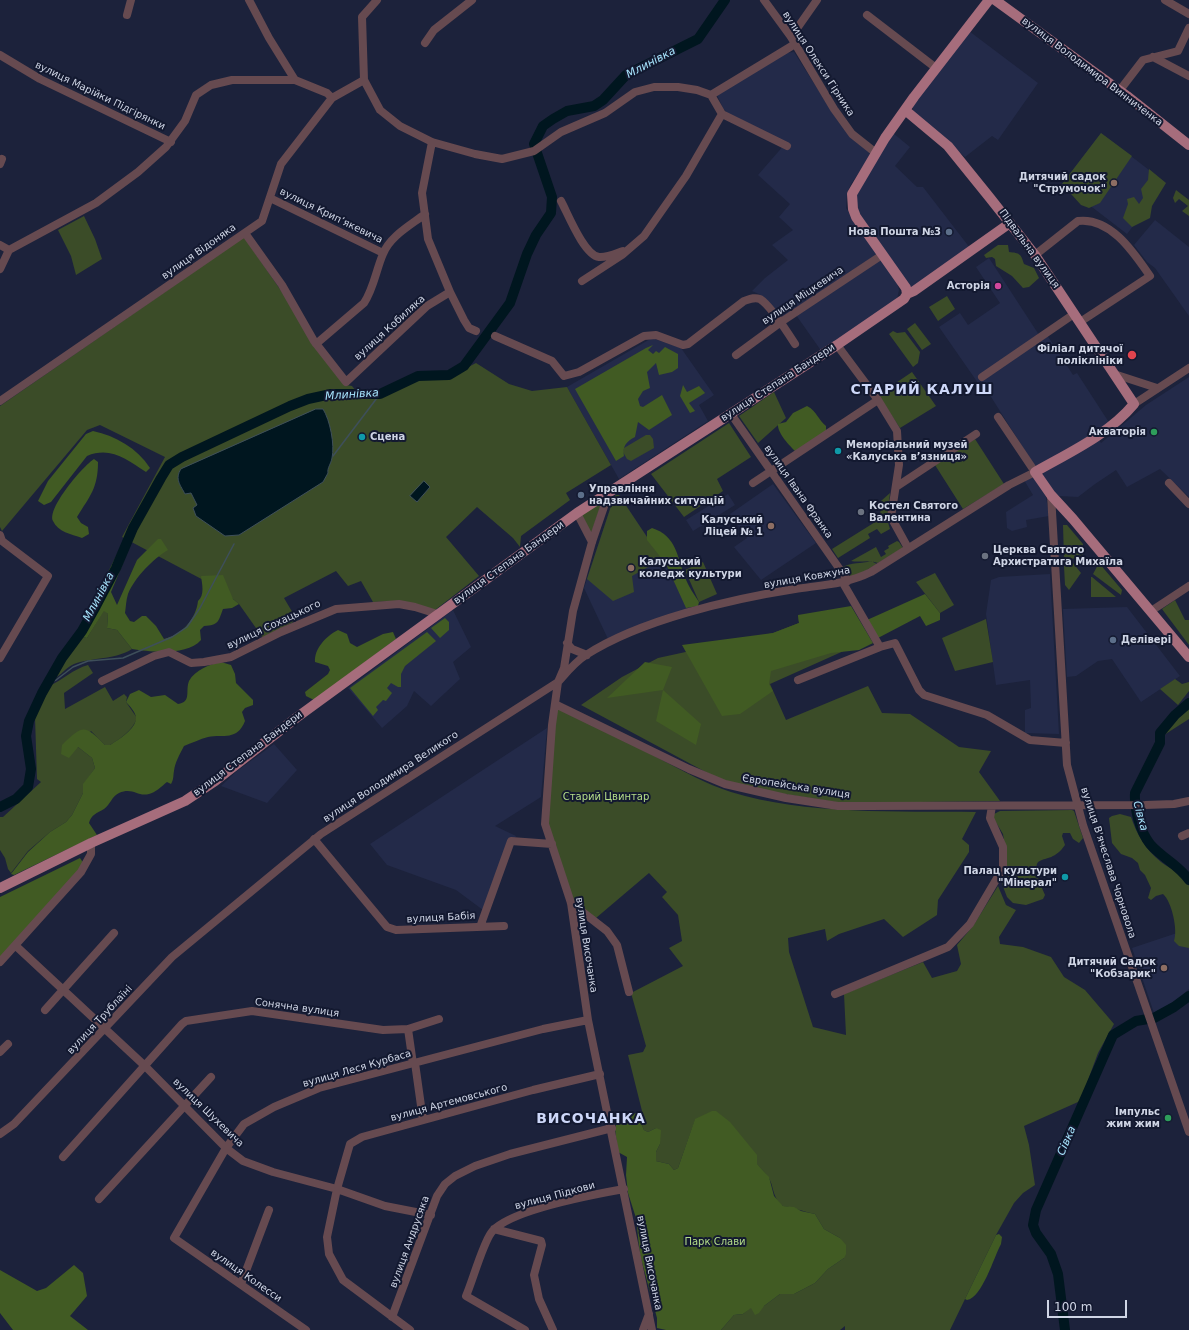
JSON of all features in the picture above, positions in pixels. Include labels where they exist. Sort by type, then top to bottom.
[{"type":"main road","points":[[907,294],[906,288],[856,217],[852,201],[855,187],[905,110],[989,0]]},
{"type":"main road","name":"вулиця Володимира Винниченка","points":[[995,0],[1120,90],[1189,145]]},
{"type":"main road","name":"Підвальна вулиця","points":[[905,110],[948,146],[961,160],[1035,255],[1134,404]]},
{"type":"main road","name":"вулиця Степана Бандери","points":[[0,888],[91,843],[185,800],[215,781],[238,762],[577,513],[837,345],[904,299],[907,294],[914,291],[1010,223]]},
{"type":"main road","points":[[1134,404],[1120,420],[1104,433],[1034,472],[1050,495],[1073,519],[1189,657]]},
{"type":"street","points":[[127,15],[132,0]]},
{"type":"street","points":[[249,0],[269,38],[295,80]]},
{"type":"street","points":[[377,0],[362,17],[365,85],[380,110],[400,126],[432,142],[475,154],[502,159],[536,149],[561,132],[604,112],[635,92],[654,87],[678,87],[697,90],[711,95],[722,114],[786,146]]},
{"type":"street","points":[[425,43],[434,30],[472,0]]},
{"type":"street","name":"вулиця Олекси Гірника","points":[[764,0],[793,40],[834,109],[852,134],[876,153]]},
{"type":"street","points":[[711,95],[793,40],[817,0]]},
{"type":"street","points":[[1164,0],[1189,14]]},
{"type":"street","points":[[867,15],[936,68]]},
{"type":"street","points":[[1120,90],[1143,60],[1178,51],[1189,28]]},
{"type":"street","name":"вулиця Марійки Підгірянки","points":[[0,55],[40,80],[171,142]]},
{"type":"street","points":[[1153,57],[1189,76]]},
{"type":"street","points":[[0,269],[9,250],[96,203],[138,172],[171,142],[185,121],[196,95],[211,86],[232,80],[295,80],[327,93],[332,98]]},
{"type":"street","name":"вулиця Відоняка","points":[[0,401],[262,221],[281,164],[332,98],[364,80]]},
{"type":"street","points":[[582,281],[628,250],[644,236],[686,176],[722,114]]},
{"type":"street","points":[[432,142],[422,193],[428,239],[450,292],[469,328],[476,332]]},
{"type":"street","name":"вулиця Крипʼякевича","points":[[270,198],[383,252]]},
{"type":"street","points":[[561,201],[580,239],[594,254],[599,257],[628,250]]},
{"type":"street","points":[[245,233],[282,285],[316,344],[364,303],[370,294],[383,252],[400,233],[425,214]]},
{"type":"street","points":[[982,377],[1077,318],[1150,276],[1123,241],[1111,231],[1087,220],[1078,221],[1035,255]]},
{"type":"street","points":[[0,246],[9,250]]},
{"type":"street","name":"вулиця Міцкевича","points":[[736,355],[781,322],[882,255]]},
{"type":"street","name":"вулиця Кобиляка","points":[[316,344],[346,382],[427,306],[450,292]]},
{"type":"street","points":[[495,336],[552,361],[564,376],[579,372],[644,336],[656,335],[683,345],[688,344],[744,301],[754,298],[761,300],[781,322],[795,344]]},
{"type":"street","points":[[837,345],[878,400],[897,431],[899,465],[891,517],[908,548]]},
{"type":"street","points":[[1134,404],[1189,368]]},
{"type":"street","points":[[1114,374],[1158,388]]},
{"type":"street","points":[[753,483],[878,400]]},
{"type":"street","name":"вулиця Івана Франка","points":[[731,414],[845,582],[880,647]]},
{"type":"street","points":[[998,417],[1034,472]]},
{"type":"street","points":[[896,487],[976,434]]},
{"type":"street","name":"вулиця Ковжуна","points":[[558,682],[570,669],[587,655],[619,638],[654,624],[707,608],[794,589],[845,582],[871,572],[1008,485],[1034,472]]},
{"type":"street","points":[[1169,482],[1189,504]]},
{"type":"street","name":"вулиця Височанка","points":[[608,492],[592,542],[573,611],[564,668],[558,682],[545,824],[571,903],[588,1020],[612,1128],[652,1330]]},
{"type":"street","name":"вулиця В'ячеслава Чорновола","points":[[1050,495],[1067,765],[1077,805],[1188,1127]]},
{"type":"street","points":[[577,513],[592,542]]},
{"type":"street","points":[[0,535],[2,541],[48,576],[0,658]]},
{"type":"street","points":[[1151,612],[1189,586]]},
{"type":"street","name":"вулиця Сохацького","points":[[102,681],[154,656],[169,652],[191,663],[231,657],[281,632],[336,609],[398,604],[414,606],[434,613],[436,616]]},
{"type":"street","points":[[567,643],[572,649],[587,655]]},
{"type":"street","points":[[798,680],[880,647],[895,644],[919,690],[924,695],[988,715],[1030,740],[1066,743]]},
{"type":"street","name":"вулиця Володимира Великого","points":[[242,898],[314,839],[558,682]]},
{"type":"street","name":"Європейська вулиця","points":[[555,704],[689,769],[739,789],[838,806],[1145,805],[1174,804],[1189,801]]},
{"type":"street","points":[[835,994],[948,947],[960,936],[970,924],[1003,868],[1003,847],[990,818],[992,806]]},
{"type":"street","name":"вулиця Бабія","points":[[314,839],[387,927],[396,930],[480,927],[511,841],[552,844]]},
{"type":"street","points":[[0,962],[81,872],[90,854],[91,843]]},
{"type":"street","name":"вулиця Трублаїні","points":[[0,1134],[14,1124],[172,958],[242,898]]},
{"type":"street","points":[[571,903],[607,931],[617,945],[629,992]]},
{"type":"street","points":[[480,927],[504,926]]},
{"type":"street","points":[[45,1010],[114,933]]},
{"type":"street","name":"вулиця Шухевича","points":[[16,946],[145,1066],[226,1148],[244,1161],[273,1172],[337,1189],[385,1206],[431,1215]]},
{"type":"street","name":"Сонячна вулиця","points":[[63,1157],[186,1021],[252,1011],[383,1030],[408,1029],[439,1019]]},
{"type":"street","name":"вулиця Леся Курбаса","points":[[174,1238],[226,1148],[244,1124],[274,1107],[319,1088],[543,1030],[588,1020]]},
{"type":"street","points":[[408,1029],[423,1120]]},
{"type":"street","points":[[0,1052],[8,1044]]},
{"type":"street","name":"вулиця Артемовського","points":[[410,1330],[343,1280],[329,1254],[327,1237],[337,1189],[347,1151],[354,1140],[423,1120],[600,1074]]},
{"type":"street","points":[[99,1199],[211,1076]]},
{"type":"street","name":"вулиця Андрусяка","points":[[392,1317],[437,1196],[445,1184],[455,1176],[475,1166],[510,1154],[612,1128]]},
{"type":"street","name":"вулиця Підкови","points":[[494,1230],[505,1220],[526,1213],[624,1189]]},
{"type":"street","points":[[241,1284],[269,1210]]},
{"type":"street","points":[[525,1330],[466,1296],[490,1234],[494,1230],[542,1241],[534,1275],[539,1299],[553,1330]]},
{"type":"street","name":"вулиця Колесси","points":[[174,1238],[306,1330]]},
{"type":"street","points":[[644,1330],[650,1314]]},
{"type":"shaded area","points":[[969,31],[1038,83],[998,140],[992,136],[965,157],[913,112],[913,105]]},
{"type":"shaded area","points":[[794,52],[840,124],[872,154],[851,184],[847,193],[846,208],[877,254],[781,318],[759,294],[752,291],[765,278],[788,260],[772,245],[793,230],[779,217],[790,204],[758,175],[785,144],[728,114],[723,108],[717,95],[785,53]]},
{"type":"shaded area","points":[[893,133],[910,147],[895,166],[917,187],[923,187],[970,248],[912,290],[860,218],[855,195]]},
{"type":"shaded area","name":"Дитячий садок \"Струмочок\"","points":[[1101,133],[1166,183],[1127,234],[1062,184]]},
{"type":"shaded area","points":[[1155,220],[1189,247],[1189,316],[1155,268],[1147,262],[1134,245]]},
{"type":"shaded area","points":[[880,258],[897,283],[899,290],[897,299],[822,352],[796,315]]},
{"type":"shaded area","points":[[989,258],[1041,338],[1047,335],[1073,375],[1077,373],[1110,424],[1037,466],[1034,465],[981,381],[978,383],[939,327],[960,313],[968,325],[1000,303],[976,267]]},
{"type":"shaded area","points":[[652,338],[681,348],[714,395],[699,405],[708,421],[619,479],[567,387]]},
{"type":"shaded area","points":[[1189,377],[1189,497],[1160,469],[1127,487],[1116,470],[1078,497],[1059,496],[1051,489],[1042,474],[1043,472],[1099,440],[1101,443],[1146,405]]},
{"type":"shaded area","points":[[316,409],[323,409],[326,414],[332,440],[332,458],[328,473],[323,482],[239,535],[225,536],[196,516],[193,508],[197,505],[191,493],[185,494],[178,479],[181,469]]},
{"type":"shaded area","points":[[1033,476],[1046,497],[1049,516],[1026,520],[1027,527],[1012,531],[1007,528],[1006,512],[1033,495],[1024,480]]},
{"type":"shaded area","points":[[424,481],[430,487],[417,502],[410,496]]},
{"type":"shaded area","name":"Калуський Ліцей № 1","points":[[773,484],[816,543],[761,580],[734,547],[747,538],[730,514]]},
{"type":"shaded area","points":[[728,494],[735,505],[693,531],[686,520]]},
{"type":"shaded area","name":"Калуський коледж культури","points":[[619,495],[655,549],[666,557],[691,609],[608,639],[584,588],[614,497]]},
{"type":"shaded area","points":[[1050,574],[1059,734],[1025,733],[1025,710],[1031,708],[1030,680],[996,685],[986,614],[991,580],[999,577]]},
{"type":"shaded area","points":[[1127,607],[1180,676],[1141,702],[1112,659],[1098,661],[1076,676],[1067,677],[1063,609]]},
{"type":"shaded area","points":[[453,610],[471,647],[453,662],[460,679],[431,706],[414,691],[407,706],[382,728],[348,688]]},
{"type":"shaded area","points":[[547,728],[541,797],[495,826],[516,836],[487,913],[456,890],[387,865],[370,844]]},
{"type":"shaded area","points":[[274,744],[297,770],[267,803],[221,786],[237,771]]},
{"type":"shaded area","name":"Дитячий Садок \"Кобзарик\"","points":[[1189,929],[1189,989],[1174,1002],[1154,1013],[1132,948]]},
{"type":"green space","points":[[1101,133],[1132,156],[1100,203],[1089,208],[1081,205],[1062,184]]},
{"type":"green space","points":[[1149,169],[1166,183],[1152,206],[1150,218],[1132,227],[1123,218],[1128,204],[1127,199],[1134,197],[1139,204],[1143,198],[1141,189],[1148,180]]},
{"type":"green space","points":[[1176,190],[1189,200],[1189,216],[1182,211],[1188,206],[1179,199],[1175,203],[1173,198]]},
{"type":"green space","points":[[84,216],[95,239],[102,259],[76,275],[71,256],[58,230]]},
{"type":"green space","points":[[244,237],[346,385],[352,386],[356,391],[387,394],[418,379],[447,378],[476,363],[509,384],[532,391],[567,387],[611,465],[566,493],[570,500],[521,536],[520,547],[513,538],[477,507],[446,537],[479,576],[435,610],[389,601],[373,602],[361,581],[348,586],[336,571],[284,598],[297,620],[263,638],[239,604],[233,599],[209,583],[122,537],[165,457],[100,425],[87,430],[2,531],[0,527],[0,406]]},
{"type":"green space","points":[[998,245],[1008,245],[1009,252],[1020,255],[1024,264],[1034,268],[1039,278],[1029,287],[1023,288],[1012,276],[996,266],[995,259],[992,257],[986,258],[984,255]]},
{"type":"green space","points":[[947,296],[955,309],[938,321],[929,307]]},
{"type":"green space","points":[[915,323],[931,344],[922,350],[907,329]]},
{"type":"green space","points":[[893,331],[897,333],[905,332],[920,352],[918,363],[913,367],[889,334]]},
{"type":"green space","points":[[653,345],[648,350],[653,354],[656,351],[659,353],[665,347],[678,354],[678,368],[672,372],[659,375],[656,363],[647,372],[650,388],[643,391],[638,399],[640,406],[643,407],[662,395],[672,415],[649,430],[638,422],[635,437],[626,444],[624,456],[616,461],[575,389]]},
{"type":"green space","points":[[912,372],[936,406],[900,428],[878,395]]},
{"type":"green space","points":[[683,385],[687,392],[699,386],[705,393],[689,403],[695,411],[690,413],[680,396]]},
{"type":"green space","points":[[774,392],[786,418],[758,443],[739,416]]},
{"type":"green space","points":[[807,406],[813,410],[826,426],[826,431],[796,452],[787,443],[778,428],[778,424],[786,422],[793,413]]},
{"type":"green space","points":[[729,423],[751,457],[717,479],[723,491],[684,517],[651,474]]},
{"type":"green space","points":[[93,431],[110,436],[125,444],[139,454],[150,468],[146,472],[118,456],[96,453],[87,456],[51,502],[44,505],[38,501],[48,481],[86,434]]},
{"type":"green space","points":[[646,435],[650,435],[653,439],[654,448],[631,461],[627,459],[623,452],[624,448]]},
{"type":"green space","points":[[975,439],[1004,484],[963,509],[935,465]]},
{"type":"green space","points":[[94,459],[98,462],[97,479],[89,497],[77,517],[81,523],[88,527],[89,534],[82,538],[58,528],[53,521],[53,515],[55,507],[67,488],[82,470]]},
{"type":"green space","points":[[890,493],[887,519],[890,529],[881,534],[877,529],[868,534],[870,538],[838,558],[832,549],[880,519],[881,501]]},
{"type":"green space","points":[[619,495],[655,549],[666,557],[632,576],[634,592],[613,601],[587,579],[614,497]]},
{"type":"green space","points":[[599,504],[601,505],[591,534],[582,515]]},
{"type":"green space","points":[[1063,525],[1067,525],[1083,544],[1083,558],[1064,559]]},
{"type":"green space","points":[[652,528],[667,536],[675,548],[688,584],[699,602],[698,606],[686,608],[666,564],[647,540],[647,531]]},
{"type":"green space","points":[[158,539],[161,539],[168,550],[156,558],[145,569],[131,588],[127,596],[125,613],[130,621],[134,622],[142,616],[146,616],[156,626],[164,639],[177,634],[191,620],[197,608],[198,601],[202,596],[201,576],[223,575],[233,599],[239,604],[232,608],[223,609],[215,624],[204,626],[200,630],[201,640],[187,649],[178,651],[158,652],[132,649],[117,630],[107,628],[108,614],[104,611],[87,638],[82,637],[80,629],[118,552],[124,556],[124,561],[111,592],[117,605],[137,560]]},
{"type":"green space","points":[[897,541],[903,548],[878,563],[871,561],[851,561],[876,547],[881,557],[886,554],[884,551],[889,548],[888,546]]},
{"type":"green space","points":[[871,561],[877,564],[853,578],[843,567],[849,564]]},
{"type":"green space","points":[[703,562],[717,594],[699,602],[685,570]]},
{"type":"green space","points":[[1073,563],[1081,573],[1069,590],[1065,585],[1064,566],[1065,564]]},
{"type":"green space","points":[[1099,563],[1122,590],[1121,595],[1093,574]]},
{"type":"green space","points":[[935,573],[954,605],[940,613],[916,582]]},
{"type":"green space","points":[[1092,577],[1116,597],[1091,597]]},
{"type":"green space","points":[[925,594],[940,613],[940,620],[926,626],[920,616],[878,638],[867,620]]},
{"type":"green space","points":[[1175,600],[1185,620],[1189,620],[1189,645],[1162,609]]},
{"type":"green space","points":[[851,606],[873,643],[859,650],[831,653],[771,671],[769,684],[773,691],[740,714],[722,716],[682,645],[773,633],[799,623],[798,615]]},
{"type":"green space","points":[[104,610],[108,614],[107,628],[117,630],[132,649],[125,653],[111,657],[74,664],[53,679],[64,659],[82,637],[87,638]]},
{"type":"green space","points":[[798,615],[866,641],[770,684],[786,720],[868,686],[882,713],[910,714],[959,747],[991,751],[979,772],[1000,801],[841,803],[771,792],[735,784],[715,777],[581,705],[622,677],[658,658],[773,633],[799,623]]},
{"type":"green space","points":[[445,618],[449,622],[449,630],[440,638],[431,628]]},
{"type":"green space","points":[[986,619],[993,662],[955,671],[942,638]]},
{"type":"green space","points":[[338,630],[347,634],[350,643],[357,647],[383,634],[393,632],[396,639],[314,700],[306,696],[305,692],[328,674],[330,670],[328,666],[315,662],[316,652],[325,639]]},
{"type":"green space","points":[[427,632],[436,641],[405,666],[401,674],[401,687],[391,683],[387,688],[392,693],[386,701],[383,700],[376,707],[378,710],[373,716],[350,688]]},
{"type":"green space","points":[[221,662],[231,665],[235,674],[236,683],[253,700],[253,705],[245,708],[242,712],[245,721],[238,732],[230,735],[208,737],[184,746],[175,764],[171,784],[167,782],[156,791],[145,795],[131,791],[119,793],[104,809],[91,818],[89,823],[97,835],[14,875],[11,874],[28,852],[50,832],[66,822],[72,815],[83,793],[83,784],[95,768],[92,758],[78,747],[69,758],[61,754],[62,745],[79,731],[88,730],[105,745],[110,745],[126,734],[135,722],[135,714],[126,702],[130,694],[139,690],[151,697],[165,695],[178,704],[182,703],[187,698],[188,685],[192,677],[203,668]]},
{"type":"green space","points":[[645,662],[672,667],[663,690],[607,698]]},
{"type":"green space","points":[[88,665],[93,673],[64,693],[65,709],[105,687],[113,701],[124,694],[127,697],[126,702],[137,718],[122,737],[110,745],[105,745],[91,731],[69,758],[78,747],[92,758],[95,768],[84,784],[83,793],[72,815],[66,822],[50,832],[28,851],[11,873],[0,850],[0,817],[3,817],[41,782],[37,779],[35,717],[49,686],[78,669]]},
{"type":"green space","points":[[1175,679],[1182,684],[1189,682],[1189,691],[1178,705],[1160,689]]},
{"type":"green space","points":[[663,690],[701,724],[696,745],[656,721]]},
{"type":"green space","name":"Старий Цвинтар","points":[[555,704],[677,768],[731,792],[790,805],[821,808],[884,811],[976,812],[962,839],[969,845],[969,852],[938,900],[937,915],[903,937],[884,919],[839,934],[827,941],[825,929],[788,938],[789,952],[813,1027],[846,1035],[844,994],[923,962],[932,978],[957,971],[961,964],[957,945],[973,926],[998,886],[1006,905],[1016,910],[999,937],[1000,944],[1023,947],[1051,957],[1064,977],[1085,990],[1114,1024],[1098,1053],[1088,1080],[1085,1095],[1078,1102],[1024,1126],[1029,1145],[1035,1185],[1023,1193],[1014,1203],[996,1235],[950,1330],[845,1330],[845,1326],[840,1330],[721,1330],[734,1315],[743,1314],[751,1307],[764,1306],[780,1294],[794,1294],[815,1283],[828,1269],[844,1258],[840,1238],[824,1229],[815,1214],[783,1206],[777,1199],[770,1181],[763,1170],[745,1155],[695,1120],[678,1168],[674,1170],[669,1164],[656,1161],[656,1152],[660,1144],[656,1128],[648,1132],[644,1130],[640,1121],[642,1111],[628,1055],[643,1052],[646,1046],[631,993],[683,966],[669,948],[682,941],[678,915],[662,897],[667,892],[649,873],[596,918],[571,903],[545,824]]},
{"type":"green space","points":[[1189,706],[1189,719],[1164,735],[1166,730]]},
{"type":"green space","points":[[1000,811],[1074,811],[1083,838],[1079,843],[1073,839],[1070,833],[1063,833],[1062,836],[1065,845],[1058,853],[1037,863],[1039,879],[1045,895],[1043,899],[1026,905],[1013,903],[1007,897],[1002,884],[1006,852],[1003,834],[994,819],[994,814]]},
{"type":"green space","points":[[1120,814],[1131,817],[1139,836],[1146,847],[1161,862],[1181,875],[1187,882],[1189,886],[1189,948],[1179,946],[1174,941],[1175,923],[1166,898],[1163,894],[1156,896],[1151,900],[1148,898],[1151,888],[1145,875],[1140,870],[1138,863],[1132,858],[1121,854],[1112,843],[1109,818]]},
{"type":"green space","points":[[80,858],[84,864],[0,960],[0,897]]},
{"type":"green space","name":"Парк Слави","points":[[642,1111],[640,1121],[644,1130],[648,1132],[656,1128],[661,1130],[660,1144],[656,1152],[656,1161],[669,1164],[674,1170],[678,1168],[695,1119],[712,1111],[716,1111],[730,1122],[757,1155],[757,1164],[769,1177],[774,1196],[783,1206],[794,1207],[801,1211],[815,1214],[824,1229],[840,1238],[846,1245],[846,1254],[844,1258],[828,1269],[815,1283],[794,1294],[780,1294],[755,1315],[751,1308],[743,1314],[734,1315],[721,1330],[666,1330],[657,1328],[657,1318],[640,1255],[636,1218],[628,1193],[626,1175],[627,1157],[618,1152],[615,1129],[617,1120],[630,1117],[633,1114]]},
{"type":"green space","points":[[999,1234],[1002,1237],[1001,1244],[983,1285],[972,1298],[967,1300],[965,1299],[996,1235]]},
{"type":"green space","points":[[74,1265],[83,1273],[87,1296],[70,1316],[88,1330],[13,1330],[0,1313],[0,1270],[37,1291],[46,1288]]},
{"type":"waterway","name":"Млинівка","points":[[0,807],[16,799],[28,787],[31,769],[26,736],[29,721],[42,693],[62,658],[82,631],[96,606],[116,568],[133,528],[169,465],[182,457],[308,399],[331,394],[380,394],[418,376],[449,375],[464,366],[510,303],[527,254],[536,235],[551,213],[552,197],[534,144],[543,126],[567,111],[594,106],[603,100],[626,75],[698,39],[725,0]]},
{"type":"waterway","points":[[333,456],[380,394]]},
{"type":"waterway","points":[[47,683],[56,680],[73,667],[88,661],[123,658],[172,637],[187,627],[200,608],[234,544]]},
{"type":"waterway","name":"Сівка","points":[[1189,703],[1175,715],[1160,733],[1160,743],[1135,793],[1138,820],[1146,839],[1189,880]]},
{"type":"waterway","name":"Сівка","points":[[1065,1330],[1058,1274],[1051,1254],[1036,1233],[1033,1225],[1036,1210],[1113,1035],[1136,1021],[1154,1018],[1174,1007],[1189,996]]},
{"type":"place","name":"Дитячий садок \"Струмочок\"","points":[[1114,183]]},
{"type":"place","name":"Нова Пошта №3","points":[[949,232]]},
{"type":"place","name":"Асторія","points":[[998,286]]},
{"type":"place","name":"Філіал дитячої поліклініки","points":[[1132,355]]},
{"type":"place","name":"Акваторія","points":[[1154,432]]},
{"type":"place","name":"Сцена","points":[[362,437]]},
{"type":"place","name":"Меморіальний музей «Калуська в’язниця»","points":[[838,451]]},
{"type":"place","name":"Управління надзвичайних ситуацій","points":[[581,495]]},
{"type":"place","name":"Костел Святого Валентина","points":[[861,512]]},
{"type":"place","name":"Калуський Ліцей № 1","points":[[771,526]]},
{"type":"place","name":"Церква Святого Архистратига Михаїла","points":[[985,556]]},
{"type":"place","name":"Калуський коледж культури","points":[[631,568]]},
{"type":"place","name":"Делівері","points":[[1113,640]]},
{"type":"place","name":"Палац культури \"Мінерал\"","points":[[1065,877]]},
{"type":"place","name":"Дитячий Садок \"Кобзарик\"","points":[[1164,968]]},
{"type":"place","name":"Імпульс жим жим","points":[[1168,1118]]},
{"type":"district","name":"СТАРИЙ КАЛУШ","points":[[922,390]]},
{"type":"district","name":"ВИСОЧАНКА","points":[[591,1119]]}]
